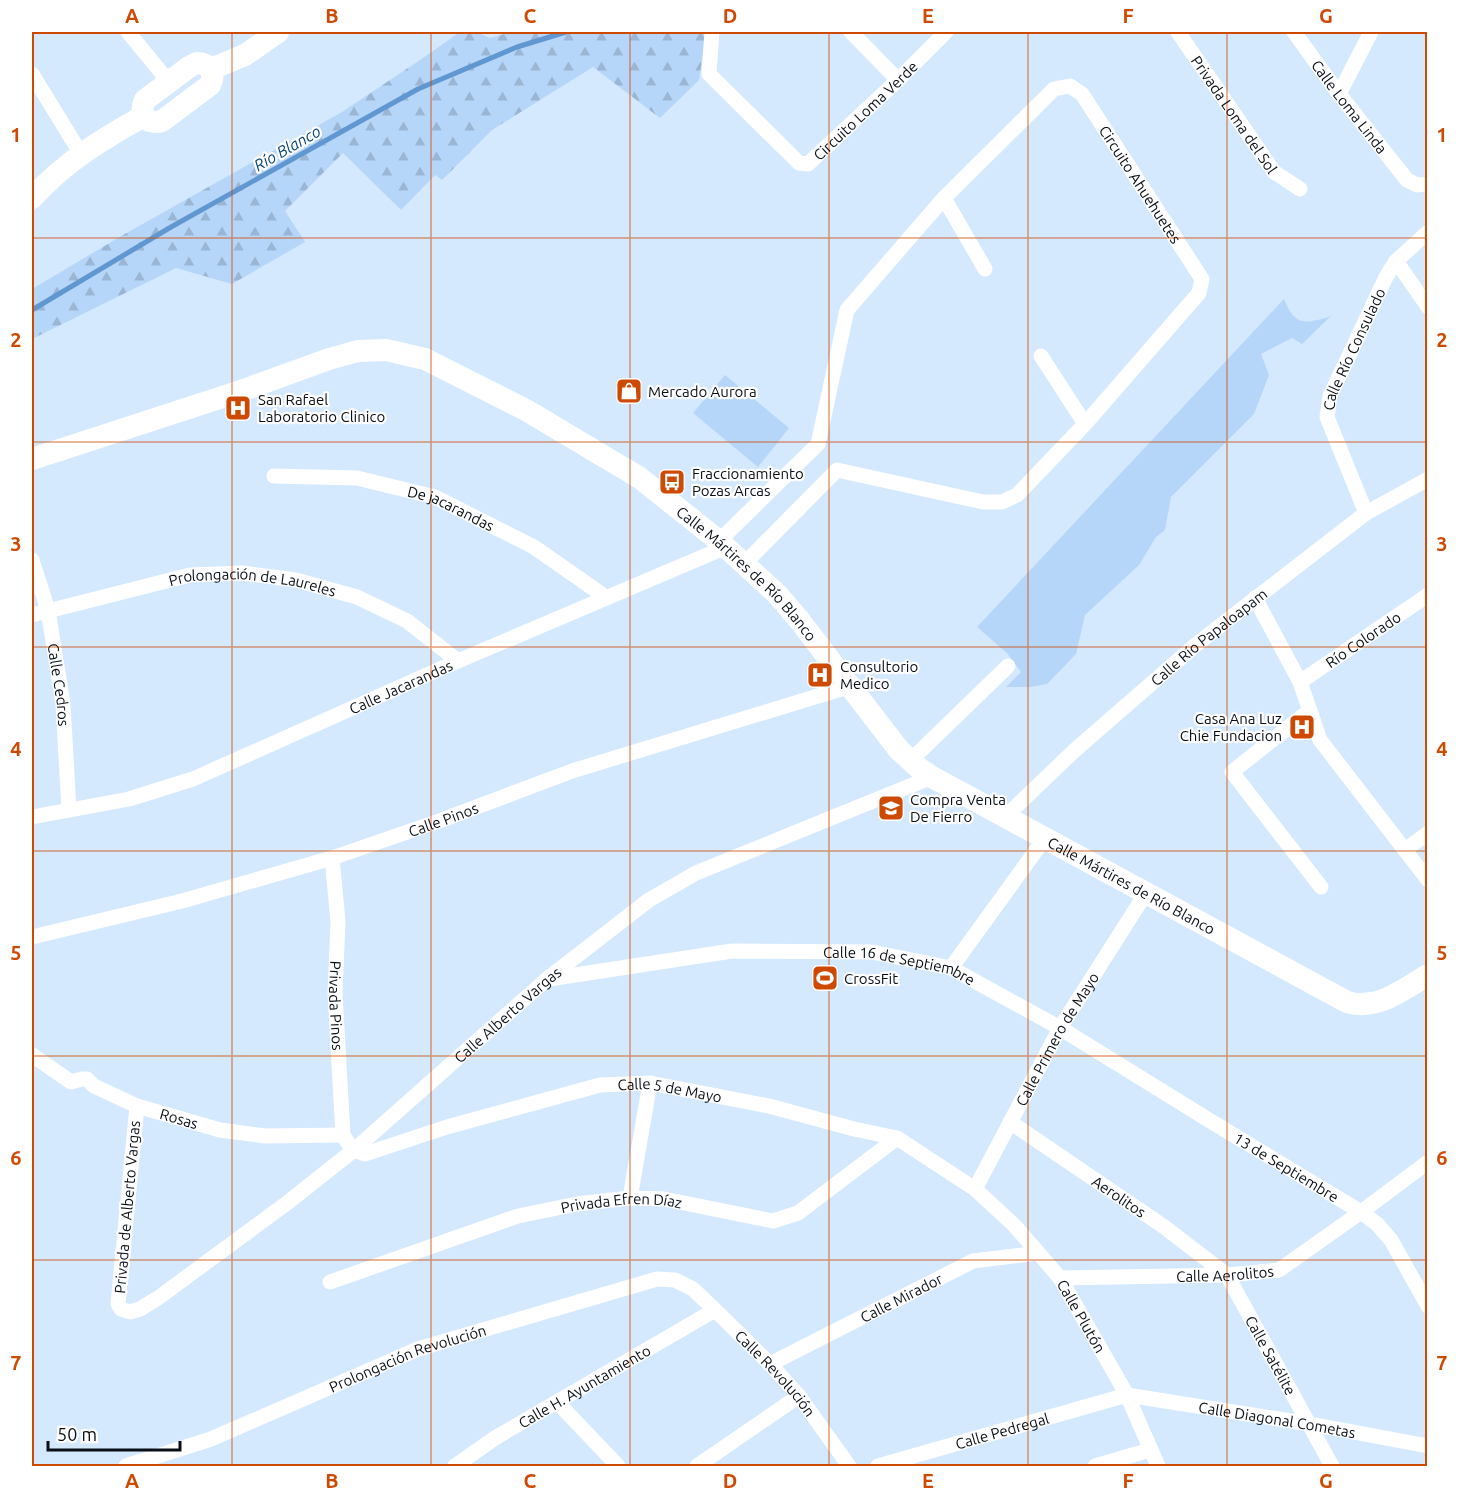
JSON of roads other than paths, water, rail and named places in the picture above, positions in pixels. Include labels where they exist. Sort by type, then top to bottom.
[{"type":"main road","points":[[211,69],[245,55],[278,32]]},
{"type":"main road","points":[[193,64],[205,64],[211,69],[213,77],[210,85],[162,121],[150,121],[144,116],[142,108],[145,100],[193,64]]},
{"type":"main road","points":[[32,198],[51,178],[81,154],[99,141],[144,116]]},
{"type":"main road","name":"Calle Mártires de Río Blanco","points":[[32,459],[358,351],[386,350],[425,359],[526,410],[640,478],[723,544],[777,594],[899,750],[932,777],[1347,1002],[1362,1005],[1379,1002],[1428,975]]},
{"type":"street","points":[[129,32],[169,82]]},
{"type":"street","name":"Circuito Loma Verde","points":[[712,32],[709,74],[799,163],[808,164],[946,32]]},
{"type":"street","points":[[851,32],[898,80]]},
{"type":"street","name":"Privada Loma del Sol","points":[[1178,32],[1274,172],[1300,189]]},
{"type":"street","name":"Calle Loma Linda","points":[[1294,32],[1407,180],[1417,185],[1428,184]]},
{"type":"street","points":[[1340,94],[1371,32]]},
{"type":"street","points":[[32,74],[81,154]]},
{"type":"street","name":"Circuito Ahuehuetes","points":[[723,544],[818,444],[847,310],[944,198],[1054,89],[1070,86],[1082,94],[1202,279],[1198,293],[1085,424],[1017,495],[1002,502],[983,502],[837,470],[744,564]]},
{"type":"street","points":[[944,198],[985,269]]},
{"type":"street","name":"Calle Río Consulado","points":[[1366,513],[1327,417],[1330,396],[1386,277],[1396,261],[1428,232]]},
{"type":"street","points":[[1396,261],[1428,308]]},
{"type":"street","points":[[1041,356],[1085,424]]},
{"type":"street","name":"De jacarandas","points":[[274,476],[357,478],[435,497],[534,546],[607,598]]},
{"type":"street","name":"Calle Río Papaloapam","points":[[1005,817],[1075,750],[1198,643],[1366,513],[1428,479]]},
{"type":"street","name":"Calle Jacarandas","points":[[32,817],[129,799],[193,779],[458,661],[607,598],[723,544]]},
{"type":"street","name":"Calle Cedros","points":[[32,560],[48,610],[63,704],[69,810]]},
{"type":"street","name":"Prolongación de Laureles","points":[[32,615],[190,575],[242,573],[296,580],[357,597],[407,621],[458,661]]},
{"type":"street","name":"Río Colorado","points":[[1300,682],[1428,595]]},
{"type":"street","points":[[1255,598],[1300,682],[1320,740],[1428,880]]},
{"type":"street","points":[[910,761],[1008,666]]},
{"type":"street","name":"Calle Pinos","points":[[32,937],[182,901],[332,858],[572,771],[850,686]]},
{"type":"street","points":[[1310,710],[1232,772],[1321,887]]},
{"type":"street","name":"Calle Alberto Vargas","points":[[121,1309],[130,1312],[158,1298],[287,1203],[354,1150],[547,979],[649,900],[696,873],[932,777]]},
{"type":"street","points":[[1405,850],[1428,834]]},
{"type":"street","points":[[951,968],[1045,838]]},
{"type":"street","name":"Privada Pinos","points":[[332,858],[338,921],[335,993],[343,1135]]},
{"type":"street","name":"Calle Primero de Mayo","points":[[975,1189],[1060,1028],[1146,893]]},
{"type":"street","name":"Calle 16 de Septiembre","points":[[547,979],[732,951],[872,952],[951,968],[1060,1028],[1212,1122]]},
{"type":"street","name":"Rosas","points":[[32,1055],[71,1083],[87,1079],[94,1086],[137,1106],[220,1130],[265,1136],[343,1135]]},
{"type":"street","points":[[630,1198],[650,1083]]},
{"type":"street","name":"Calle 5 de Mayo","points":[[354,1150],[365,1154],[447,1127],[600,1085],[650,1083],[769,1106],[854,1129],[897,1137],[975,1189]]},
{"type":"street","name":"Privada de Alberto Vargas","points":[[121,1309],[118,1304],[137,1106]]},
{"type":"street","name":"Aerolitos","points":[[1010,1122],[1163,1227],[1227,1275]]},
{"type":"street","name":"13 de Septiembre","points":[[1212,1122],[1377,1224],[1391,1240],[1428,1306]]},
{"type":"street","points":[[343,1135],[354,1150]]},
{"type":"street","name":"Privada Efren Díaz","points":[[330,1282],[518,1216],[577,1204],[630,1198],[664,1199],[773,1221],[798,1213],[897,1137]]},
{"type":"street","name":"Calle Aerolitos","points":[[1060,1278],[1227,1275],[1279,1270],[1428,1162]]},
{"type":"street","name":"Calle Plutón","points":[[975,1189],[1014,1225],[1060,1278],[1127,1395],[1158,1467]]},
{"type":"street","name":"Calle Mirador","points":[[770,1365],[973,1261],[1038,1253]]},
{"type":"street","name":"Calle Satélite","points":[[1227,1275],[1332,1467]]},
{"type":"street","name":"Prolongación Revolución","points":[[126,1467],[212,1439],[418,1349],[657,1279],[675,1280],[693,1289]]},
{"type":"street","name":"Calle Revolución","points":[[693,1289],[799,1396],[849,1467]]},
{"type":"street","name":"Calle H. Ayuntamiento","points":[[455,1467],[495,1438],[715,1310]]},
{"type":"street","name":"Calle Diagonal Cometas","points":[[1127,1395],[1310,1424],[1428,1446]]},
{"type":"street","name":"Calle Pedregal","points":[[878,1467],[1127,1395]]},
{"type":"street","points":[[697,1467],[799,1396]]},
{"type":"street","points":[[557,1402],[618,1467]]},
{"type":"street","points":[[1095,1467],[1150,1450]]},
{"type":"waterway","name":"Río Blanco","points":[[32,310],[171,227],[418,89],[517,47],[566,32]]},
{"type":"place","name":"Mercado Aurora","points":[[629,391]]},
{"type":"place","name":"San Rafael Laboratorio Clinico","points":[[238,408]]},
{"type":"place","name":"Fraccionamiento Pozas Arcas","points":[[672,482]]},
{"type":"place","name":"Consultorio Medico","points":[[820,675]]},
{"type":"place","name":"Casa Ana Luz Chie Fundacion","points":[[1302,727]]},
{"type":"place","name":"Compra Venta De Fierro","points":[[891,808]]},
{"type":"place","name":"CrossFit","points":[[825,978]]}]
